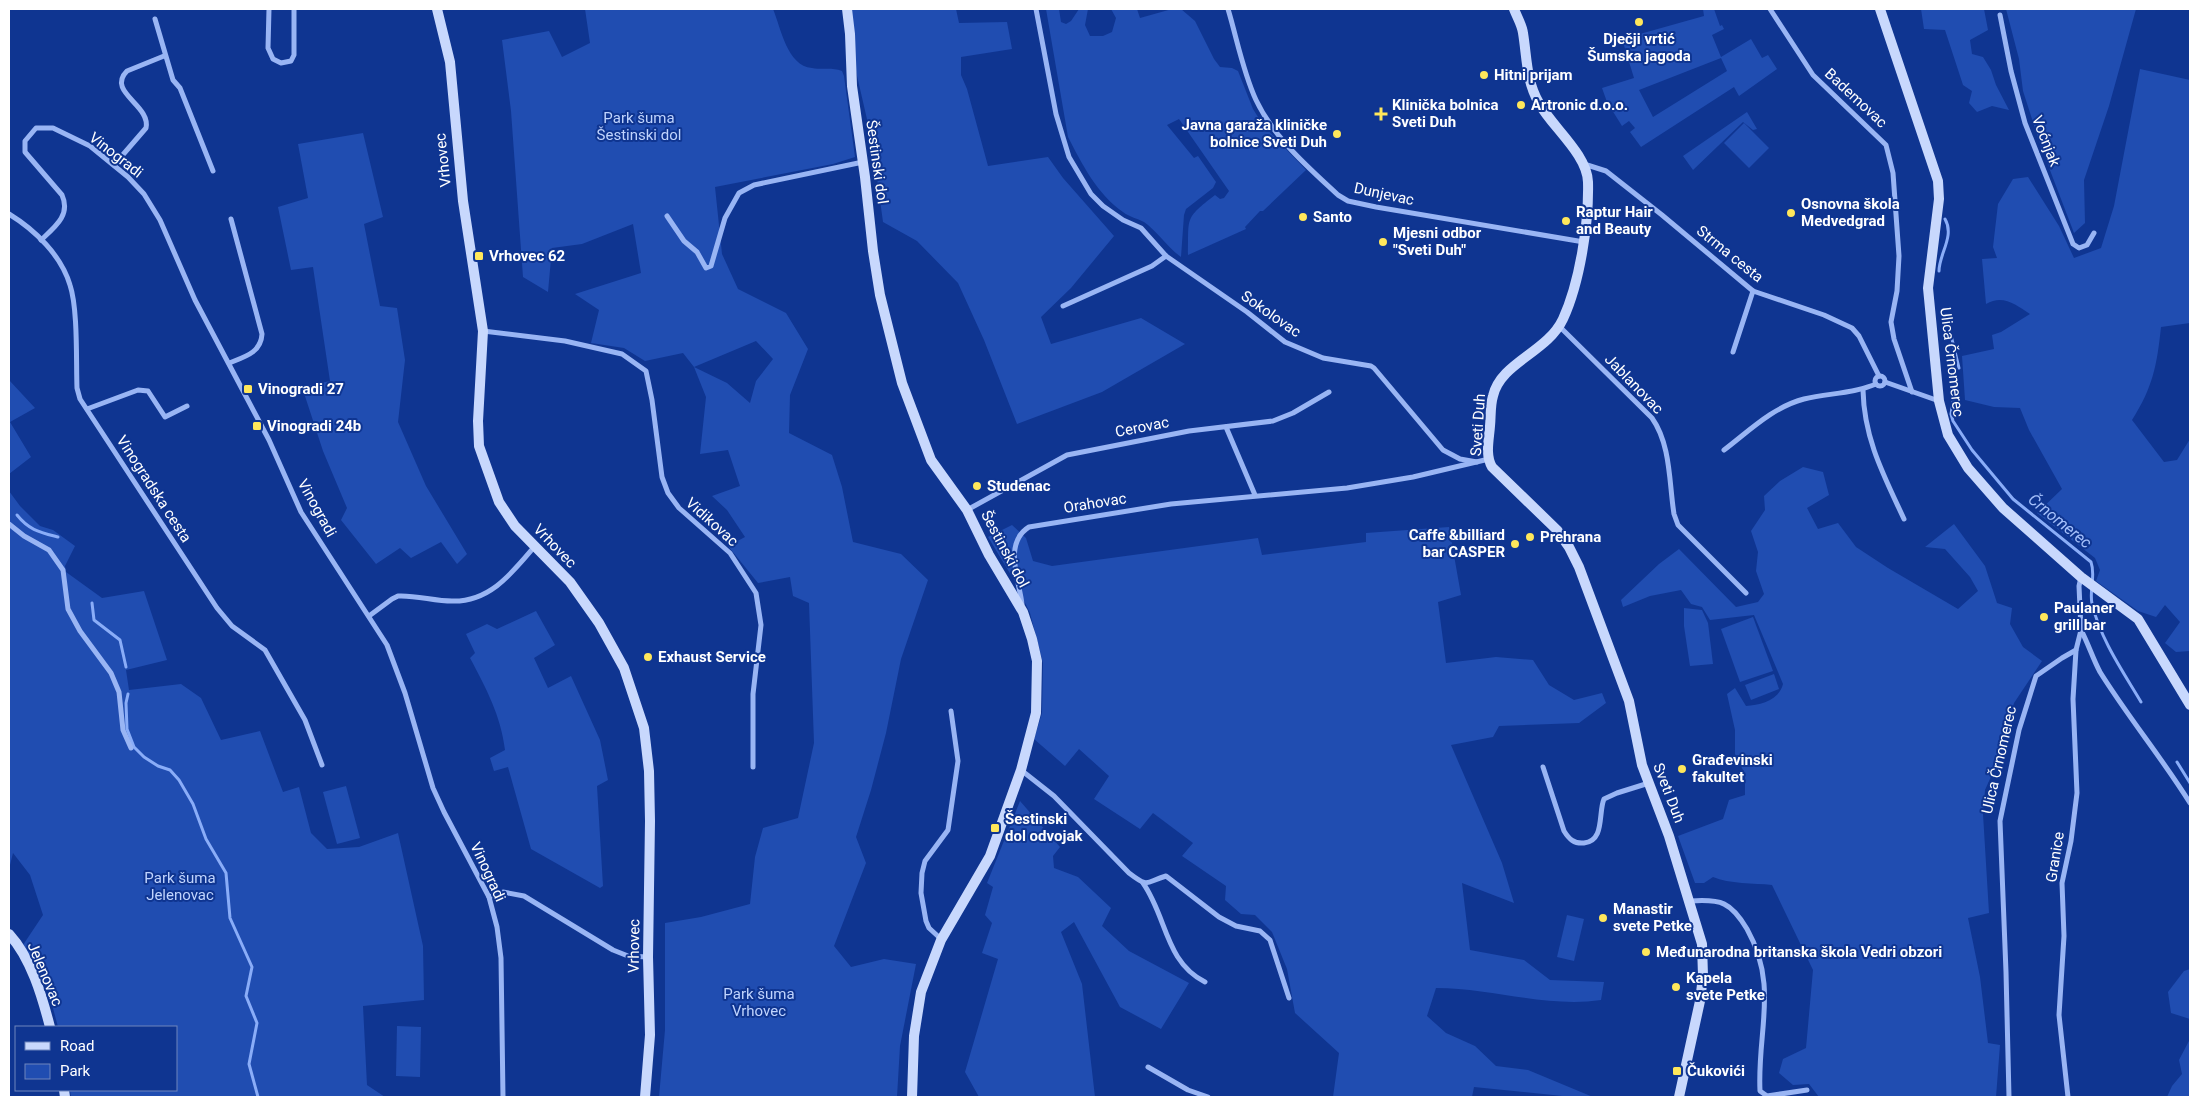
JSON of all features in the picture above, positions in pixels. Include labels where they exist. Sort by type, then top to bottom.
[{"type":"street","points":[[269,9],[268,48],[272,58],[281,63],[291,61],[294,55],[294,9]]},
{"type":"street","name":"Vrhovec","points":[[437,9],[450,62],[463,201],[483,331],[478,422],[479,446],[499,502],[515,526],[570,582],[599,623],[624,668],[644,728],[650,781],[648,957],[650,1035],[645,1097]]},
{"type":"street","name":"Šestinski dol","points":[[847,9],[852,86],[880,295],[902,383],[931,460],[967,510],[989,555],[1022,612],[1035,648],[1037,698],[1032,729],[1021,770],[990,856],[941,940],[919,1002],[914,1036],[912,1097]]},
{"type":"street","name":"Sokolovac","points":[[1036,9],[1056,114],[1069,157],[1091,194],[1103,206],[1123,220],[1141,228],[1166,256],[1247,312],[1285,342],[1323,358],[1371,366],[1382,376],[1443,450],[1460,459],[1477,462]]},
{"type":"street","name":"Dunjevac","points":[[1228,9],[1251,88],[1276,134],[1326,184],[1348,201],[1585,242]]},
{"type":"street","name":"Sveti Duh","points":[[1514,9],[1523,32],[1529,78],[1539,103],[1583,164],[1588,181],[1585,242],[1570,302],[1559,326],[1543,346],[1508,372],[1496,386],[1492,404],[1489,459],[1492,467],[1500,476],[1526,498],[1557,530],[1575,559],[1630,701],[1640,757],[1670,836],[1690,901],[1702,944],[1703,976],[1700,1000],[1678,1097]]},
{"type":"street","name":"Bademovac","points":[[1770,9],[1813,74],[1886,145],[1891,159],[1894,182],[1899,256],[1897,291],[1891,322],[1894,339],[1912,392]]},
{"type":"street","name":"Ulica Črnomerec","points":[[1880,9],[1938,181],[1939,200],[1928,288],[1939,401],[1948,435],[1972,474],[2003,508],[2084,579],[2138,619],[2190,705]]},
{"type":"street","name":"Voćnjak","points":[[2000,15],[2011,71],[2025,123],[2073,244],[2079,248],[2087,245],[2094,234]]},
{"type":"street","points":[[155,19],[172,80],[180,88],[213,171]]},
{"type":"street","points":[[114,165],[146,128],[147,122],[142,111],[121,86],[123,76],[127,71],[164,56]]},
{"type":"street","name":"Vinogradi","points":[[42,240],[63,218],[66,202],[25,152],[25,141],[30,132],[36,128],[53,128],[90,146],[114,165],[144,194],[160,220],[194,300],[269,440],[301,512],[387,645],[402,685],[433,788],[489,897],[501,945],[503,1097]]},
{"type":"street","points":[[667,216],[684,241],[697,252],[706,268],[711,266],[725,218],[738,193],[754,185],[863,162]]},
{"type":"street","name":"Strma cesta","points":[[1583,164],[1606,171],[1753,291],[1824,315],[1852,328],[1859,336],[1879,376]]},
{"type":"street","name":"Vinogradska cesta","points":[[9,214],[42,240],[62,265],[71,286],[77,388],[80,399],[217,608],[232,626],[265,650],[306,720],[322,765]]},
{"type":"street","points":[[229,363],[253,353],[258,347],[262,334],[231,219]]},
{"type":"street","points":[[1063,306],[1152,266],[1166,256]]},
{"type":"street","points":[[1733,352],[1753,291]]},
{"type":"street","name":"Jablanovac","points":[[1559,326],[1652,418],[1664,440],[1674,514],[1678,525],[1746,593]]},
{"type":"street","name":"Vidikovac","points":[[483,331],[565,341],[622,354],[646,371],[662,477],[668,493],[679,508],[730,552],[756,593],[761,625],[753,694],[753,767]]},
{"type":"street","points":[[1876,384],[1875,379],[1879,376],[1883,376],[1885,382]]},
{"type":"street","points":[[1885,382],[1939,401]]},
{"type":"street","points":[[1724,450],[1772,413],[1791,403],[1806,398],[1863,390],[1876,384],[1881,386],[1885,382]]},
{"type":"street","points":[[86,409],[138,390],[148,391],[165,417],[187,406]]},
{"type":"street","points":[[1863,390],[1865,419],[1873,454],[1904,520]]},
{"type":"street","name":"Cerovac","points":[[967,510],[1067,455],[1188,431],[1273,421],[1293,413],[1329,392]]},
{"type":"street","points":[[1226,427],[1255,495]]},
{"type":"street","name":"Orahovac","points":[[1022,612],[1015,555],[1016,542],[1021,531],[1029,527],[1108,513],[1255,495],[1347,488],[1413,477],[1489,459]]},
{"type":"street","points":[[9,524],[24,536],[49,550],[63,570],[68,609],[80,631],[111,673],[119,692],[122,730],[131,748]]},
{"type":"street","points":[[369,616],[398,596],[407,595],[451,601],[475,599],[488,594],[517,568],[534,546]]},
{"type":"street","points":[[2076,650],[2081,630],[2079,586],[2084,579]]},
{"type":"street","points":[[2081,630],[2099,670],[2136,727],[2171,772],[2190,803]]},
{"type":"street","name":"Ulica Črnomerec","points":[[2009,1097],[2007,981],[2000,821],[2019,730],[2036,676],[2076,650]]},
{"type":"street","name":"Granice","points":[[2068,1097],[2059,1007],[2064,936],[2062,883],[2071,841],[2077,793],[2073,699],[2076,650]]},
{"type":"street","points":[[941,940],[929,928],[926,922],[921,883],[925,861],[948,830],[958,761],[951,711]]},
{"type":"street","name":"Sveti Duh","points":[[1542,767],[1564,832],[1571,840],[1576,842],[1588,842],[1596,837],[1600,827],[1602,803],[1608,797],[1649,783]]},
{"type":"street","points":[[1021,770],[1054,796],[1129,873],[1142,883],[1180,964],[1193,976],[1205,982]]},
{"type":"street","points":[[1142,883],[1147,884],[1166,876],[1219,917],[1236,926],[1260,931],[1270,940],[1281,967],[1289,998]]},
{"type":"street","points":[[489,897],[504,892],[524,896],[613,950],[628,956],[648,957]]},
{"type":"street","points":[[1690,901],[1708,900],[1720,902],[1735,911],[1755,944],[1766,986],[1760,1090],[1767,1096],[1806,1090]]},
{"type":"street","name":"Jelenovac","points":[[9,934],[29,967],[44,1001],[50,1026]]},
{"type":"street","points":[[1148,1067],[1188,1090],[1208,1097]]},
{"type":"green space","points":[[585,9],[773,9],[786,45],[796,61],[803,66],[812,68],[842,71],[844,76],[855,157],[833,164],[715,187],[722,254],[738,289],[786,313],[808,349],[790,395],[789,433],[832,455],[842,487],[853,542],[901,554],[928,580],[901,659],[886,733],[856,837],[866,863],[834,946],[851,967],[884,959],[916,964],[900,1046],[897,1097],[659,1097],[665,1030],[665,923],[701,917],[750,904],[755,857],[763,828],[798,818],[814,743],[809,603],[793,596],[790,577],[758,583],[728,546],[745,537],[727,510],[712,496],[740,486],[728,450],[700,454],[706,397],[694,367],[683,353],[645,361],[624,348],[591,343],[599,310],[575,294],[641,273],[633,224],[582,244],[552,248],[548,292],[523,277],[511,111],[502,40],[549,31],[562,57],[590,43]],"holes":[[[756,341],[773,359],[756,381],[750,403],[727,383],[694,367]]]},
{"type":"green space","points":[[851,9],[956,9],[959,23],[1007,22],[1012,49],[961,57],[961,75],[967,89],[988,166],[1048,157],[1063,178],[1114,236],[1071,288],[1041,317],[1051,344],[1141,318],[1185,344],[1102,392],[1017,424],[984,340],[958,283],[917,241],[883,222],[872,141],[855,67]]},
{"type":"green space","points":[[1046,9],[1059,9],[1061,22],[1066,24],[1071,21],[1079,9],[1088,9],[1085,25],[1090,36],[1103,36],[1112,32],[1116,18],[1111,9],[1137,9],[1140,18],[1172,9],[1181,9],[1195,21],[1220,67],[1232,68],[1238,71],[1253,109],[1263,125],[1306,170],[1263,211],[1260,211],[1245,227],[1246,229],[1188,255],[1189,226],[1193,215],[1215,195],[1220,199],[1224,198],[1229,191],[1179,119],[1167,125],[1194,158],[1198,156],[1216,182],[1213,188],[1186,209],[1181,257],[1148,225],[1125,214],[1114,205],[1091,178],[1079,158],[1068,137]]},
{"type":"green space","points":[[1703,9],[1714,9],[1720,26],[1722,25],[1724,29],[1712,35],[1721,57],[1751,39],[1762,58],[1768,55],[1777,69],[1739,96],[1734,87],[1641,147],[1630,132],[1635,128],[1629,121],[1622,126],[1607,102],[1602,88],[1634,78],[1622,39],[1704,16]],"holes":[[[1721,58],[1727,71],[1653,117],[1639,90]]]},
{"type":"green space","points":[[1921,9],[1984,9],[1988,30],[1970,40],[1972,54],[1983,57],[2009,110],[1992,106],[1977,112],[1969,103],[1972,91],[1963,85],[1945,30],[1924,29]]},
{"type":"green space","points":[[2006,9],[2136,9],[2109,106],[2084,180],[2085,223],[2074,233],[2040,144],[2023,91],[2019,59]]},
{"type":"green space","points":[[2140,69],[2190,80],[2190,323],[2161,327],[2153,375],[2145,397],[2132,420],[2164,462],[2177,460],[2190,439],[2190,651],[2176,652],[2165,643],[2180,622],[2165,605],[2156,617],[2138,611],[2096,581],[2100,570],[2095,558],[2037,513],[2062,489],[2029,430],[2020,408],[1994,407],[1965,400],[1962,356],[1994,349],[1992,335],[2001,332],[2030,314],[2004,300],[1992,301],[1986,304],[1982,259],[1997,258],[1993,247],[1998,204],[2013,179],[2028,177],[2059,226],[2074,258],[2101,248],[2114,206]]},
{"type":"green space","points":[[1747,112],[1757,129],[1753,130],[1743,122],[1693,170],[1683,156]]},
{"type":"green space","points":[[1744,123],[1769,148],[1749,168],[1724,143]]},
{"type":"green space","points":[[363,133],[383,217],[364,224],[380,306],[397,308],[405,360],[398,422],[426,486],[467,554],[457,564],[441,542],[411,558],[400,548],[376,564],[341,520],[347,508],[323,451],[302,387],[330,381],[313,267],[291,270],[278,207],[308,198],[298,144]]},
{"type":"green space","points":[[9,380],[35,408],[10,422],[31,457],[9,474]]},
{"type":"green space","points":[[1803,467],[1823,472],[1829,495],[1807,508],[1818,529],[1838,523],[1856,547],[1958,609],[1978,591],[1970,577],[1945,549],[1925,547],[1954,524],[1985,566],[1997,603],[2012,608],[2010,624],[2023,647],[2042,661],[2014,703],[1998,761],[1985,790],[1983,814],[1989,913],[1968,918],[1980,977],[1988,1043],[2000,1045],[1996,1097],[1819,1097],[1809,1084],[1793,1085],[1779,1073],[1783,1059],[1806,1048],[1813,970],[1772,885],[1734,882],[1713,877],[1704,883],[1695,883],[1678,836],[1723,819],[1729,800],[1745,795],[1745,774],[1735,754],[1735,730],[1727,694],[1735,688],[1746,706],[1758,704],[1769,701],[1778,694],[1783,684],[1754,615],[1710,620],[1702,607],[1691,604],[1681,590],[1650,596],[1623,607],[1621,600],[1659,564],[1679,549],[1736,607],[1758,602],[1764,594],[1756,571],[1758,552],[1751,531],[1765,510],[1764,496],[1780,481]]},
{"type":"green space","name":"Park šuma Jelenovac","points":[[9,491],[20,506],[40,526],[53,530],[75,546],[65,566],[66,572],[102,598],[144,591],[167,660],[126,670],[129,690],[181,684],[201,698],[221,740],[260,731],[283,792],[299,787],[311,833],[327,849],[359,847],[398,833],[423,946],[424,1000],[363,1006],[367,1085],[385,1097],[71,1097],[70,1091],[178,1091],[178,1026],[58,1026],[49,993],[23,945],[43,915],[30,875],[13,853],[9,869]]},
{"type":"green space","points":[[1012,525],[1026,538],[1033,561],[1052,566],[1258,538],[1262,555],[1366,542],[1366,533],[1449,527],[1461,595],[1438,602],[1446,663],[1496,657],[1533,660],[1549,685],[1574,700],[1602,693],[1606,703],[1579,723],[1499,726],[1493,737],[1451,745],[1502,863],[1514,903],[1462,883],[1470,950],[1524,960],[1550,980],[1604,982],[1601,1000],[1581,1002],[1560,1002],[1477,991],[1436,988],[1427,1016],[1446,1033],[1475,1046],[1496,1066],[1528,1070],[1593,1097],[1572,1097],[1474,1087],[1472,1097],[1333,1097],[1339,1053],[1295,1013],[1287,969],[1272,932],[1255,915],[1241,914],[1225,900],[1226,886],[1182,856],[1193,843],[1153,813],[1140,829],[1094,799],[1109,776],[1079,749],[1065,766],[1034,739],[1042,713],[1043,663],[1030,613],[1014,580],[988,537]]},
{"type":"green space","points":[[1684,608],[1702,610],[1708,623],[1713,664],[1690,666],[1684,626]]},
{"type":"green space","points":[[536,611],[555,645],[534,658],[548,688],[571,676],[600,740],[608,780],[597,786],[603,886],[600,888],[531,849],[508,767],[494,771],[490,758],[505,750],[503,738],[492,702],[470,658],[475,653],[466,634],[487,624],[497,629]]},
{"type":"green space","points":[[1753,617],[1773,671],[1740,682],[1721,629]]},
{"type":"green space","points":[[1774,674],[1779,689],[1751,700],[1745,685]]},
{"type":"green space","points":[[346,786],[360,838],[337,844],[323,792]]},
{"type":"green space","points":[[1020,801],[1060,847],[1053,856],[1054,868],[1078,877],[1111,908],[1102,926],[1129,951],[1189,983],[1161,1029],[1120,1007],[1074,922],[1061,932],[1082,984],[1095,1097],[979,1097],[965,1072],[998,959],[982,953],[992,923],[985,915],[993,887],[987,883]]},
{"type":"green space","points":[[1567,915],[1584,919],[1574,961],[1557,957]]},
{"type":"green space","points":[[2190,969],[2190,1019],[2171,1013],[2168,992],[2184,971]]},
{"type":"green space","points":[[397,1026],[421,1027],[420,1077],[396,1076]]},
{"type":"green space","points":[[2190,1039],[2190,1097],[2167,1097],[2172,1086],[2182,1074],[2179,1060]]},
{"type":"waterway","name":"Črnomerec","points":[[1939,271],[1948,232],[1948,225],[1945,219]]},
{"type":"waterway","name":"Črnomerec","points":[[1950,331],[1959,368]]},
{"type":"waterway","name":"Črnomerec","points":[[1954,396],[1951,414],[1953,421],[1972,450],[2013,499],[2091,562],[2093,572],[2091,598],[2096,617],[2113,654],[2141,702]]},
{"type":"waterway","points":[[17,515],[35,530],[58,537]]},
{"type":"waterway","points":[[92,603],[94,620],[120,640],[126,667]]},
{"type":"waterway","points":[[128,694],[126,703],[127,729],[134,747],[144,757],[158,766],[170,770],[179,780],[193,804],[206,839],[226,873],[230,918],[252,967],[246,996],[257,1023],[249,1064],[258,1097]]},
{"type":"waterway","name":"Črnomerec","points":[[2177,762],[2190,783]]},
{"type":"place","name":"Dječji vrtić Šumska jagoda","points":[[1639,22]]},
{"type":"place","name":"Hitni prijam","points":[[1484,75]]},
{"type":"place","name":"Artronic d.o.o.","points":[[1521,105]]},
{"type":"place","name":"Klinička bolnica Sveti Duh","points":[[1381,114]]},
{"type":"place","name":"Javna garaža kliničke bolnice Sveti Duh","points":[[1337,134]]},
{"type":"place","name":"Osnovna škola Medvedgrad","points":[[1791,213]]},
{"type":"place","name":"Santo","points":[[1303,217]]},
{"type":"place","name":"Raptur Hair and Beauty","points":[[1566,221]]},
{"type":"place","name":"Mjesni odbor \"Sveti Duh\"","points":[[1383,242]]},
{"type":"place","name":"Vrhovec 62","points":[[479,256]]},
{"type":"place","name":"Vinogradi 27","points":[[248,389]]},
{"type":"place","name":"Vinogradi 24b","points":[[257,426]]},
{"type":"place","name":"Studenac","points":[[977,486]]},
{"type":"place","name":"Prehrana","points":[[1530,537]]},
{"type":"place","name":"Caffe &billiard bar CASPER","points":[[1515,544]]},
{"type":"place","name":"Paulaner grill bar","points":[[2044,617]]},
{"type":"place","name":"Exhaust Service","points":[[648,657]]},
{"type":"place","name":"Građevinski fakultet","points":[[1682,769]]},
{"type":"place","name":"Šestinski dol odvojak","points":[[995,828]]},
{"type":"place","name":"Manastir svete Petke","points":[[1603,918]]},
{"type":"place","name":"Međunarodna britanska škola Vedri obzori","points":[[1646,952]]},
{"type":"place","name":"Kapela svete Petke","points":[[1676,987]]},
{"type":"place","name":"Čukovići","points":[[1677,1071]]},
{"type":"park label","name":"Park šuma Šestinski dol","points":[[639,126]]},
{"type":"park label","name":"Park šuma Vrhovec","points":[[759,1002]]}]
